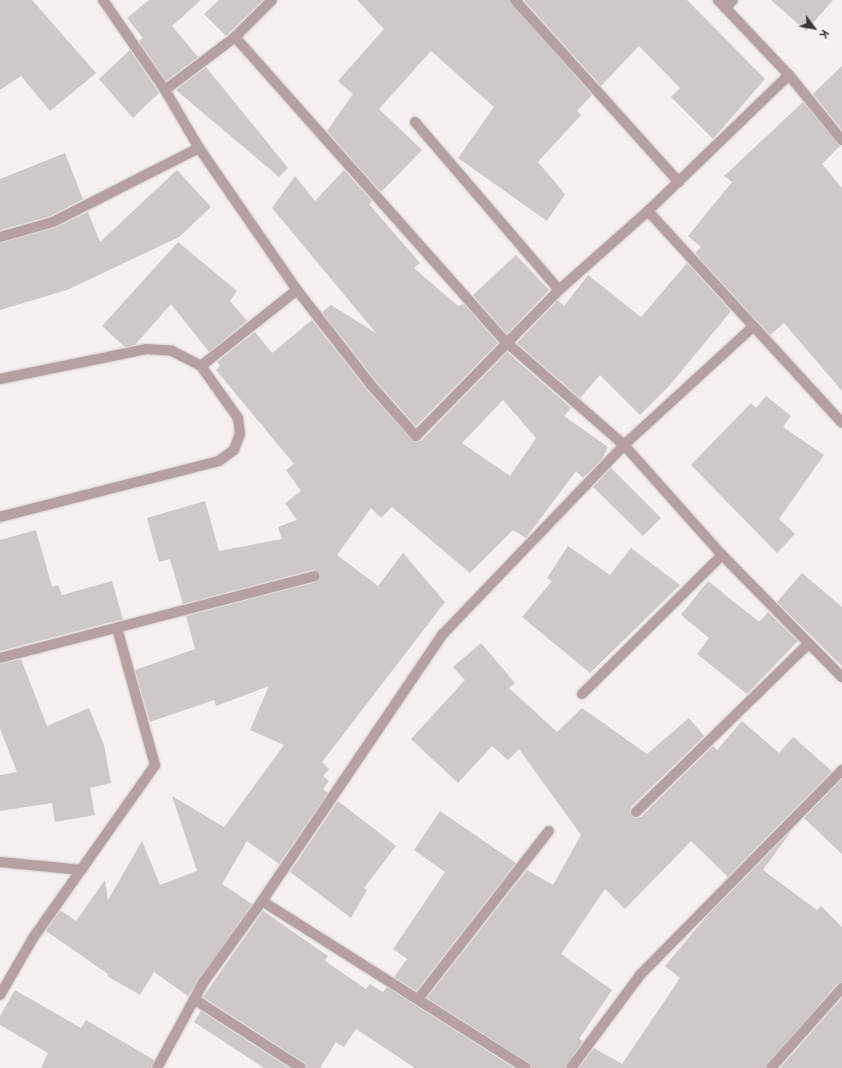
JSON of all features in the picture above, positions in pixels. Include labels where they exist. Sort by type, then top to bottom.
[{"type":"street","points":[[103,0],[165,90],[199,148],[297,290],[371,386],[416,436],[506,342],[559,290],[648,211],[789,75]]},
{"type":"street","points":[[165,90],[234,37],[272,0]]},
{"type":"street","points":[[516,0],[679,182]]},
{"type":"street","points":[[718,0],[789,75],[841,137]]},
{"type":"street","points":[[725,8],[733,0]]},
{"type":"street","points":[[234,37],[506,342],[624,445],[722,555],[842,677]]},
{"type":"street","points":[[415,122],[559,290]]},
{"type":"street","points":[[0,237],[53,222],[199,148]]},
{"type":"street","points":[[648,211],[842,423]]},
{"type":"street","points":[[201,366],[297,290]]},
{"type":"street","points":[[157,1068],[194,999],[443,634],[624,445],[753,327]]},
{"type":"street","points":[[0,379],[152,349],[172,351],[201,366],[238,418],[238,442],[226,457],[0,517]]},
{"type":"street","points":[[582,694],[722,555]]},
{"type":"street","points":[[0,658],[314,576]]},
{"type":"street","points":[[0,995],[33,938],[155,765],[117,628]]},
{"type":"street","points":[[636,812],[808,644]]},
{"type":"street","points":[[570,1068],[640,975],[842,770]]},
{"type":"street","points":[[418,999],[549,831]]},
{"type":"street","points":[[0,862],[82,870]]},
{"type":"street","points":[[262,901],[526,1068]]},
{"type":"street","points":[[770,1068],[842,988]]},
{"type":"street","points":[[194,999],[301,1068]]},
{"type":"building","points":[[0,0],[32,0],[96,73],[50,111],[21,76],[0,90]]},
{"type":"building","points":[[149,0],[201,0],[172,26],[198,57],[166,81],[139,41],[143,38],[127,18]]},
{"type":"building","points":[[219,0],[263,0],[226,36],[204,14]]},
{"type":"building","points":[[357,0],[509,0],[592,95],[577,111],[581,115],[538,162],[565,194],[547,221],[458,158],[494,107],[431,51],[379,109],[422,150],[381,192],[327,131],[353,94],[338,81],[384,29]]},
{"type":"building","points":[[524,0],[687,0],[765,79],[713,139],[671,97],[680,88],[639,46],[601,86]]},
{"type":"building","points":[[771,0],[833,0],[806,31]]},
{"type":"building","points":[[130,50],[159,93],[133,118],[99,79]]},
{"type":"building","points":[[842,66],[842,130],[813,94]]},
{"type":"building","points":[[206,67],[288,168],[279,177],[176,90]]},
{"type":"building","points":[[803,102],[840,146],[822,164],[842,188],[842,391],[784,323],[770,335],[695,253],[701,247],[688,236],[732,182],[724,176]]},
{"type":"building","points":[[65,153],[83,199],[51,216],[0,230],[0,179]]},
{"type":"building","points":[[177,170],[211,207],[179,237],[67,290],[0,310],[0,243],[55,228],[88,212],[100,242]]},
{"type":"building","points":[[344,170],[372,201],[369,204],[420,263],[414,268],[458,306],[464,304],[498,343],[416,426],[376,381],[322,312],[331,305],[376,333],[272,208],[295,176],[315,201]]},
{"type":"building","points":[[178,242],[237,291],[230,301],[247,321],[209,352],[171,304],[135,345],[125,347],[102,326]]},
{"type":"building","points":[[516,255],[549,290],[507,334],[473,295]]},
{"type":"building","points":[[687,263],[731,311],[669,386],[640,415],[600,375],[580,398],[517,343],[558,300],[564,306],[588,275],[641,317]]},
{"type":"building","points":[[312,320],[366,389],[414,442],[421,441],[507,352],[571,408],[564,416],[608,447],[602,459],[583,478],[576,471],[526,538],[513,530],[470,573],[392,507],[381,518],[371,508],[337,555],[378,586],[403,553],[445,602],[322,762],[329,769],[323,776],[329,781],[323,789],[328,793],[279,864],[247,841],[222,884],[252,904],[188,996],[154,972],[140,995],[107,976],[108,974],[46,931],[60,910],[76,921],[105,880],[108,900],[142,841],[160,885],[197,871],[172,796],[224,827],[284,745],[250,730],[269,686],[216,706],[214,700],[150,722],[135,670],[195,649],[186,616],[316,582],[320,577],[318,571],[312,570],[183,604],[170,559],[159,562],[147,518],[205,501],[219,551],[282,539],[278,527],[297,520],[285,503],[301,491],[286,470],[294,464],[216,370],[220,366],[217,362],[255,332],[272,353]],"holes":[[[503,400],[536,438],[510,476],[462,443]]]},
{"type":"building","points":[[766,396],[791,416],[783,427],[824,455],[779,519],[795,534],[777,553],[691,465],[751,403],[756,408]]},
{"type":"building","points":[[611,468],[661,518],[643,536],[593,487]]},
{"type":"building","points":[[36,530],[52,587],[58,585],[62,595],[112,581],[123,619],[0,651],[0,540]]},
{"type":"building","points":[[568,546],[610,575],[631,548],[680,585],[590,673],[522,617],[552,581],[547,578]]},
{"type":"building","points":[[802,573],[842,607],[842,666],[777,602]]},
{"type":"building","points":[[708,581],[759,622],[768,612],[798,641],[747,694],[697,654],[709,638],[681,615]]},
{"type":"building","points":[[481,643],[515,683],[509,688],[557,732],[582,708],[647,754],[689,718],[704,736],[631,807],[630,813],[634,818],[641,817],[713,746],[717,750],[742,721],[779,753],[793,737],[832,771],[728,877],[691,841],[625,909],[605,889],[561,954],[612,990],[579,1039],[583,1041],[565,1068],[532,1068],[529,1063],[427,998],[527,870],[553,885],[581,835],[519,749],[508,760],[492,746],[458,783],[411,739],[465,680],[453,667]]},
{"type":"building","points":[[21,659],[47,726],[89,708],[104,745],[111,783],[90,788],[95,815],[55,822],[52,803],[0,811],[0,775],[17,772],[0,729],[0,664]]},
{"type":"building","points":[[842,779],[842,854],[804,818]]},
{"type":"building","points":[[338,801],[396,846],[364,888],[367,890],[351,918],[290,872]]},
{"type":"building","points":[[440,811],[516,863],[416,991],[394,977],[407,959],[393,949],[445,872],[414,850]]},
{"type":"building","points":[[792,830],[763,870],[817,910],[821,906],[842,927],[842,982],[837,984],[765,1068],[579,1068],[594,1048],[622,1064],[680,978],[665,966],[707,916]]},
{"type":"building","points":[[263,911],[328,956],[325,961],[366,989],[370,984],[383,992],[387,987],[514,1068],[415,1068],[356,1029],[344,1047],[336,1042],[320,1068],[307,1068],[305,1063],[203,997]]},
{"type":"building","points":[[15,990],[81,1028],[86,1020],[154,1060],[151,1068],[41,1068],[48,1053],[0,1025],[0,1016]]},
{"type":"building","points":[[842,998],[842,1068],[780,1068]]},
{"type":"building","points":[[201,1011],[289,1068],[264,1068],[194,1022]]}]
